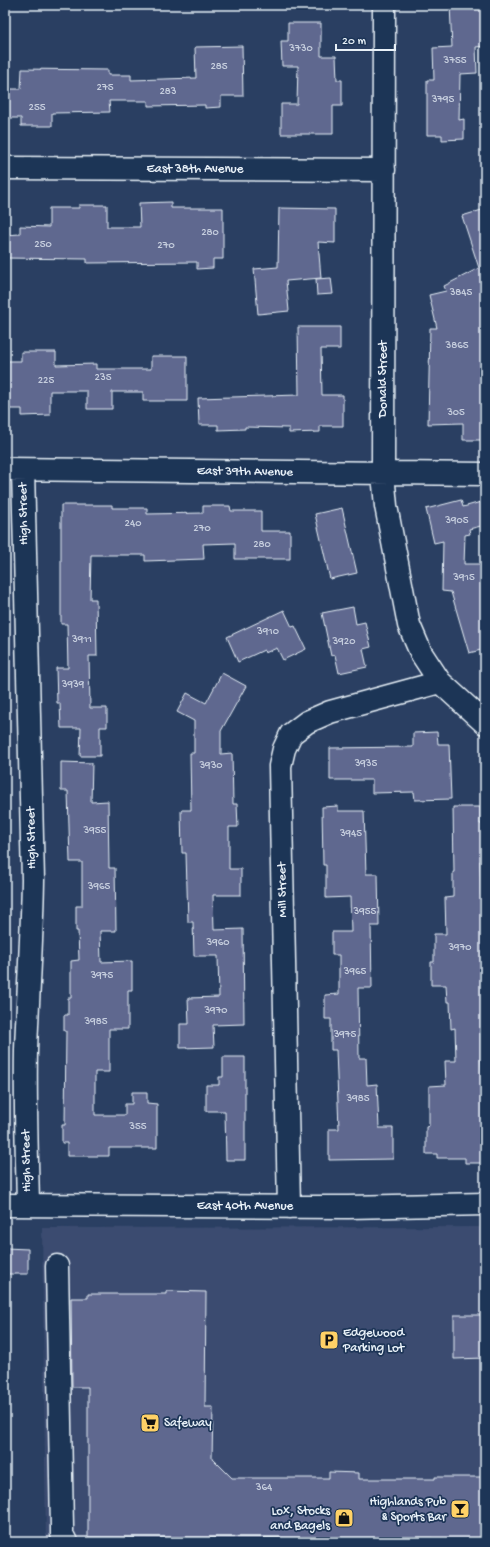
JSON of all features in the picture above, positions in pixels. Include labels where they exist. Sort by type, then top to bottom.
[{"type":"street","name":"Donald Street","points":[[384,5],[383,474],[386,506],[409,625],[421,653],[440,682],[485,723]]},
{"type":"street","name":"East 38th Avenue","points":[[5,168],[384,170]]},
{"type":"street","name":"East 39th Avenue","points":[[14,470],[485,474]]},
{"type":"street","name":"High Street","points":[[14,470],[33,880],[32,942],[26,1049],[25,1104],[28,1205]]},
{"type":"street","name":"Mill Street","points":[[289,1207],[280,766],[284,749],[291,734],[308,722],[330,712],[440,682]]},
{"type":"street","name":"East 40th Avenue","points":[[5,1205],[289,1207],[485,1204]]},
{"type":"street","points":[[57,1266],[62,1528],[64,1540],[66,1542]]},
{"type":"shaded area","points":[[485,1227],[485,1542],[46,1542],[42,1228]]},
{"type":"building","points":[[450,5],[485,5],[485,46],[476,47],[477,73],[460,74],[459,120],[464,119],[464,139],[442,140],[442,135],[427,135],[427,80],[434,80],[433,48],[452,47]]},
{"type":"building","points":[[288,23],[321,23],[321,56],[336,56],[337,80],[342,80],[342,106],[333,106],[333,134],[281,134],[281,104],[297,104],[298,66],[282,66],[281,41],[288,41]]},
{"type":"building","points":[[242,46],[243,96],[221,96],[221,107],[205,108],[205,105],[148,106],[148,101],[109,101],[110,112],[52,113],[52,126],[21,126],[21,118],[5,118],[5,89],[21,89],[22,69],[108,70],[108,75],[131,75],[131,80],[196,78],[195,47]]},
{"type":"building","points":[[171,202],[171,208],[223,208],[223,259],[213,259],[213,268],[197,269],[197,262],[87,263],[87,259],[5,258],[5,235],[20,234],[20,226],[49,227],[49,208],[79,208],[79,205],[107,205],[107,227],[140,227],[139,203]]},
{"type":"building","points":[[279,208],[335,209],[335,243],[318,242],[321,278],[286,281],[289,311],[258,314],[254,269],[278,267]]},
{"type":"building","points":[[485,209],[485,440],[463,440],[463,423],[428,424],[430,328],[437,328],[429,295],[446,291],[444,286],[479,268],[462,216]]},
{"type":"building","points":[[331,278],[333,294],[317,295],[316,279]]},
{"type":"building","points":[[298,327],[340,327],[340,349],[321,349],[322,395],[343,395],[343,426],[320,426],[320,432],[289,433],[289,428],[245,427],[245,429],[218,430],[218,425],[199,425],[198,398],[299,395]]},
{"type":"building","points":[[21,352],[56,352],[56,365],[96,364],[96,369],[151,369],[151,356],[187,356],[187,401],[143,401],[143,392],[112,392],[112,409],[87,409],[87,391],[50,391],[50,415],[22,416],[22,409],[5,409],[5,361],[21,361]]},
{"type":"building","points":[[461,500],[463,507],[481,502],[485,518],[485,525],[469,529],[470,534],[465,535],[464,564],[485,564],[485,649],[469,653],[451,592],[442,591],[443,541],[434,543],[426,509]]},
{"type":"building","points":[[61,505],[112,505],[112,508],[147,508],[147,514],[203,513],[203,506],[230,506],[231,511],[261,511],[261,531],[290,531],[290,559],[235,559],[235,543],[203,544],[204,559],[145,561],[145,555],[91,555],[90,599],[96,599],[97,656],[89,656],[90,708],[107,708],[107,727],[100,727],[100,756],[80,756],[81,728],[61,728],[60,703],[57,703],[56,668],[68,668],[67,624],[61,624]]},
{"type":"building","points":[[342,508],[357,573],[330,579],[315,514]]},
{"type":"building","points":[[353,607],[356,624],[365,622],[371,647],[363,649],[367,667],[339,673],[335,655],[331,656],[322,613]]},
{"type":"building","points":[[284,610],[292,627],[295,626],[306,649],[283,660],[277,648],[265,653],[264,650],[238,662],[227,637]]},
{"type":"building","points":[[222,673],[246,686],[221,731],[221,754],[232,753],[233,804],[237,804],[238,827],[229,827],[229,869],[241,869],[241,895],[213,895],[214,930],[243,929],[244,1024],[213,1025],[214,1047],[180,1048],[180,1024],[189,1024],[188,998],[219,997],[218,956],[194,956],[193,922],[188,922],[186,853],[182,853],[181,810],[191,810],[190,753],[194,753],[194,721],[177,712],[187,693],[206,703]]},
{"type":"building","points":[[437,732],[438,744],[449,744],[451,799],[415,800],[414,792],[372,793],[372,780],[330,780],[330,748],[413,747],[413,733]]},
{"type":"building","points":[[61,762],[92,763],[91,802],[108,801],[109,868],[115,868],[116,931],[100,931],[101,962],[132,961],[132,990],[128,990],[128,1029],[109,1029],[109,1072],[95,1072],[95,1115],[125,1115],[125,1104],[132,1104],[132,1092],[147,1092],[147,1103],[157,1104],[157,1148],[109,1148],[109,1156],[67,1156],[67,1143],[62,1143],[62,1125],[65,1125],[66,1031],[64,1031],[64,1015],[68,1015],[68,998],[71,998],[71,961],[79,960],[78,931],[76,931],[76,906],[82,906],[82,862],[70,862],[68,791],[61,791]]},
{"type":"building","points":[[338,806],[338,811],[364,811],[366,874],[378,874],[379,926],[371,926],[372,988],[358,988],[359,1058],[366,1058],[367,1085],[377,1084],[379,1128],[393,1128],[393,1159],[329,1160],[329,1129],[339,1129],[336,1050],[331,1050],[331,1019],[325,1019],[325,995],[339,994],[339,955],[332,955],[332,932],[351,932],[350,897],[326,898],[326,865],[323,865],[322,807]]},
{"type":"building","points":[[453,807],[480,807],[480,824],[483,824],[483,861],[480,861],[481,895],[485,895],[485,1014],[481,1014],[481,1060],[483,1089],[485,1089],[485,1163],[465,1163],[465,1158],[437,1158],[437,1154],[426,1154],[426,1127],[429,1126],[429,1086],[446,1085],[445,1061],[456,1061],[455,1028],[451,1029],[450,1002],[447,1002],[446,985],[431,985],[431,962],[434,962],[434,934],[446,934],[445,898],[453,897]]},
{"type":"building","points":[[223,1057],[245,1057],[245,1160],[226,1160],[225,1111],[206,1111],[206,1085],[219,1085],[219,1077],[223,1077]]},
{"type":"building","points":[[5,1248],[28,1249],[28,1274],[5,1274]]},
{"type":"building","name":"Safeway","points":[[166,1291],[206,1292],[205,1407],[213,1407],[212,1458],[232,1478],[329,1478],[329,1472],[359,1473],[359,1479],[435,1479],[435,1477],[485,1477],[485,1539],[466,1539],[466,1542],[432,1542],[432,1538],[88,1537],[88,1387],[72,1387],[71,1298],[88,1298],[88,1294],[166,1294]]},
{"type":"building","points":[[454,1315],[485,1315],[485,1358],[454,1359]]},
{"type":"place","name":"Edgewood Parking Lot","points":[[329,1340]]},
{"type":"place","name":"Safeway","points":[[150,1423]]},
{"type":"place","name":"Highlands Pub & Sports Bar","points":[[460,1509]]},
{"type":"place","name":"Lox, Stocks and Bagels","points":[[344,1518]]}]
